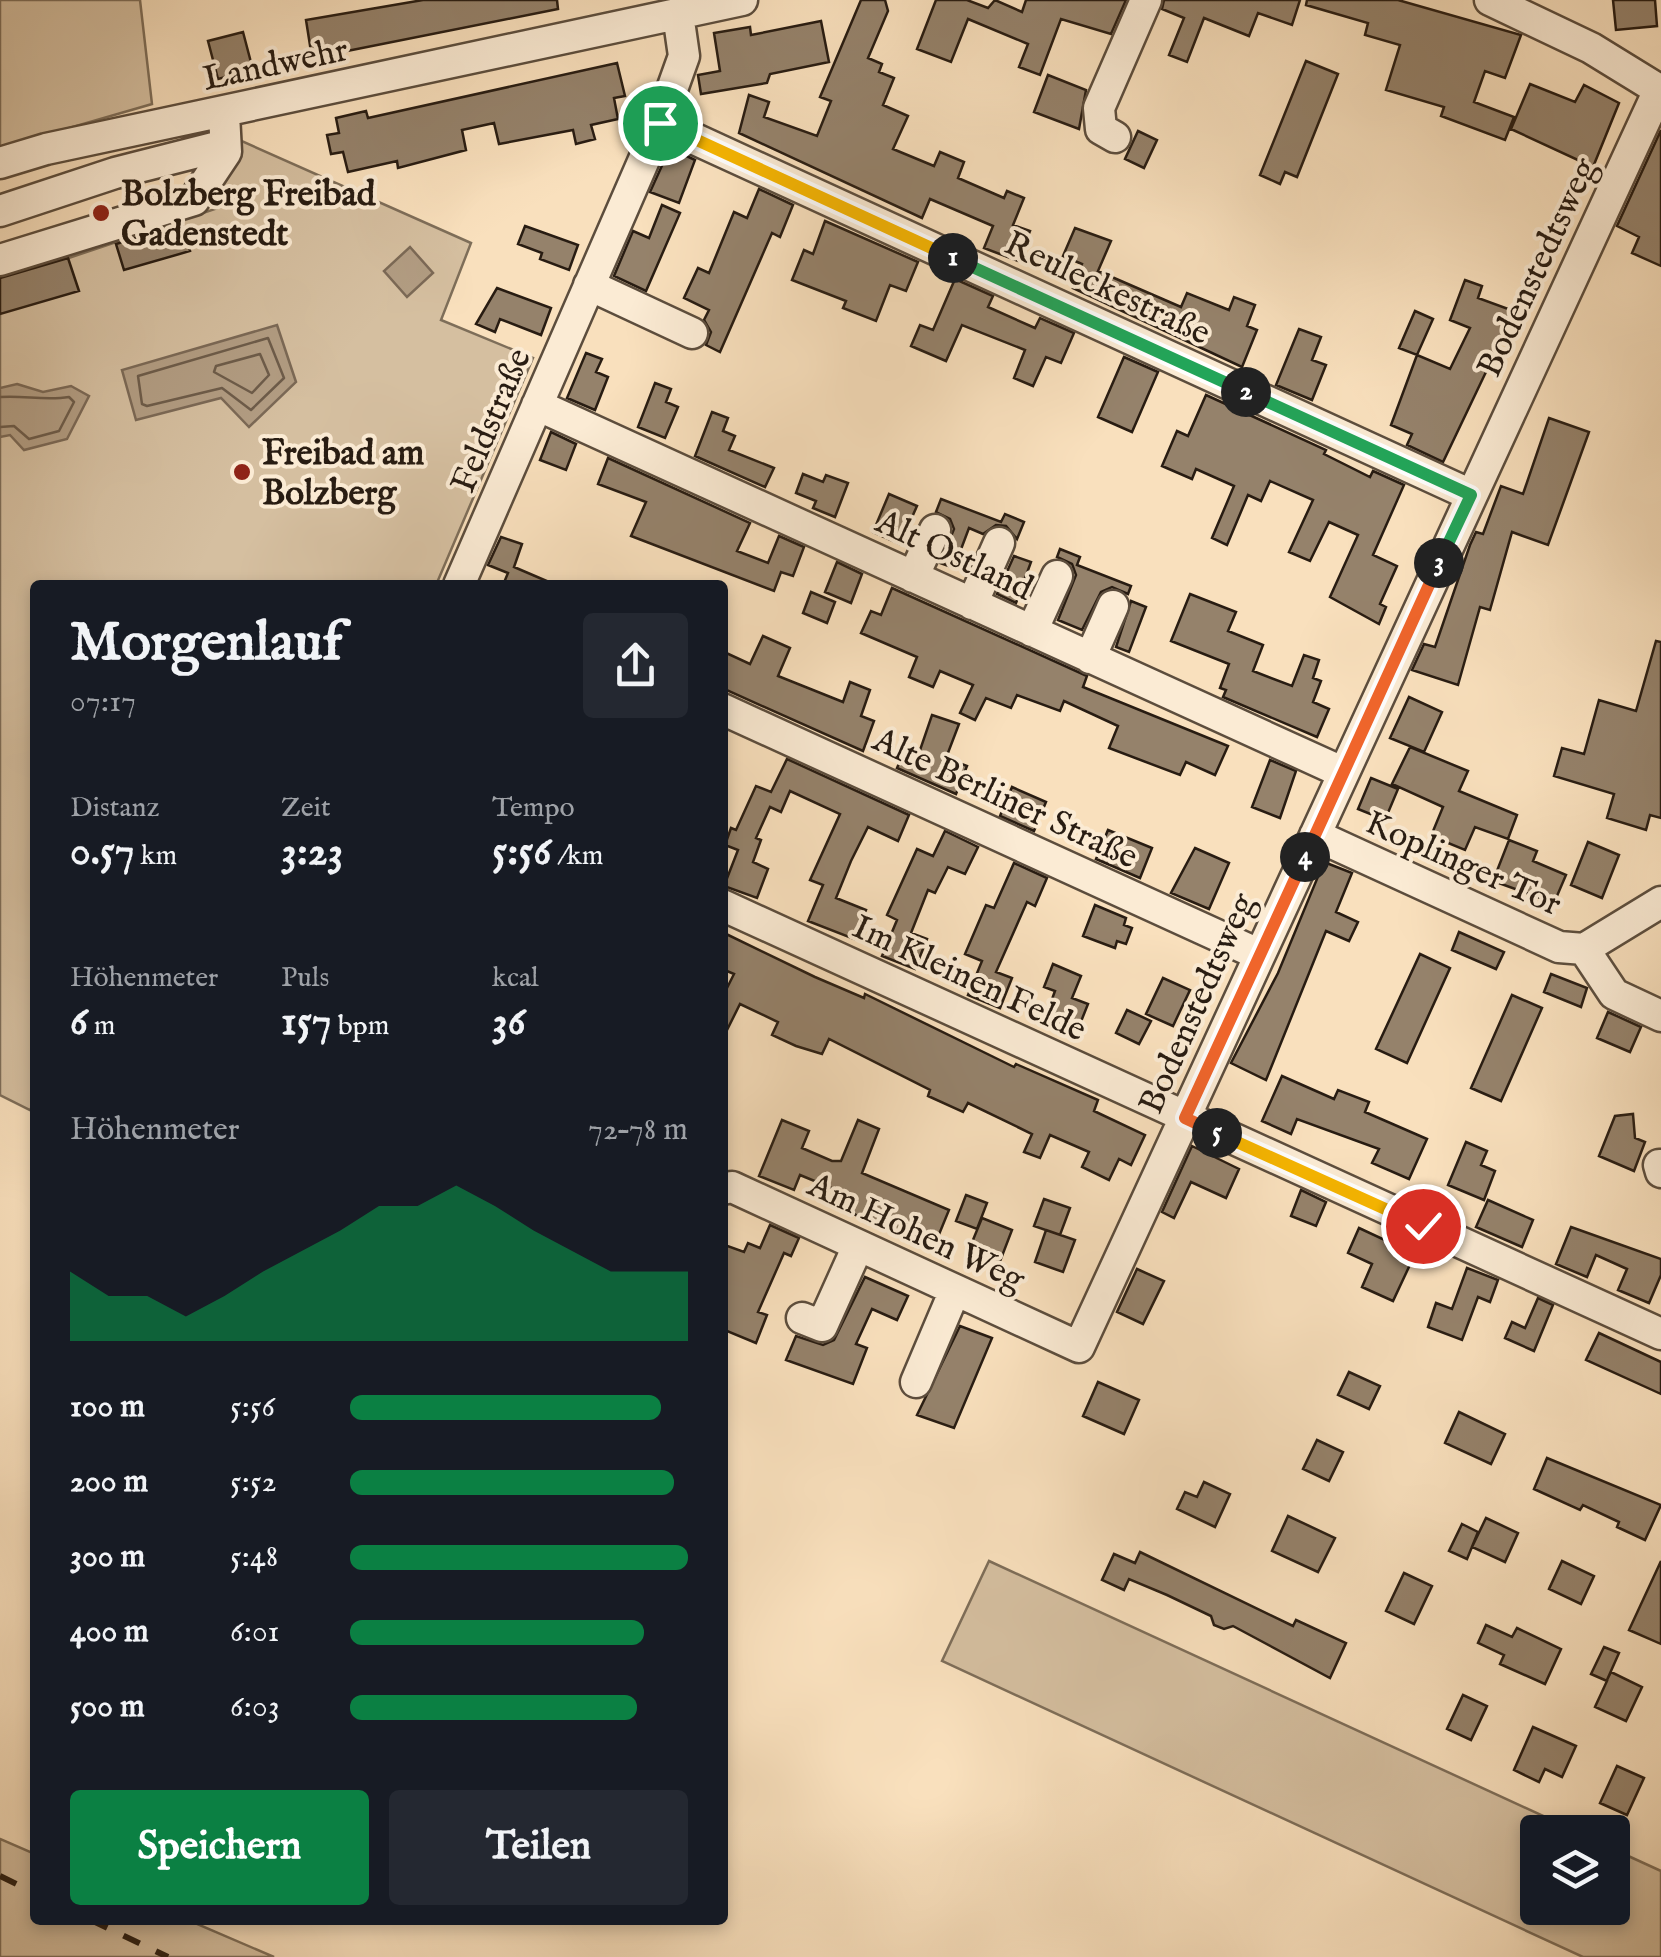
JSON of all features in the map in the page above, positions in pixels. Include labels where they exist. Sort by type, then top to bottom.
[{"type":"street","points":[[1115,137],[1101,130],[1099,108],[1146,0]]},
{"type":"street","points":[[1490,0],[1591,48],[1660,91]]},
{"type":"street","name":"Landwehr","points":[[0,163],[46,149],[224,114],[723,2]]},
{"type":"street","name":"Feldstraße","points":[[462,580],[660,123],[684,56],[678,14]]},
{"type":"street","name":"Bodenstedtsweg","points":[[1079,1347],[1660,91]]},
{"type":"street","points":[[0,260],[194,200],[226,152],[224,114]]},
{"type":"street","name":"Reuleckestraße","points":[[660,123],[1471,495]]},
{"type":"street","points":[[0,211],[115,173],[226,145]]},
{"type":"street","points":[[589,284],[692,332]]},
{"type":"street","name":"Alt Ostland","points":[[537,405],[1342,772]]},
{"type":"street","points":[[914,577],[934,530]]},
{"type":"street","points":[[972,604],[999,543]]},
{"type":"street","points":[[1032,631],[1056,576]]},
{"type":"street","points":[[1090,658],[1114,606]]},
{"type":"street","name":"Alte Berliner Straße","points":[[728,712],[1258,954]]},
{"type":"street","name":"Koplinger Tor","points":[[1315,835],[1538,940],[1584,950],[1614,994],[1661,1016]]},
{"type":"street","name":"Koplinger Tor","points":[[1584,950],[1661,902]]},
{"type":"street","name":"Im Kleinen Felde","points":[[728,908],[1661,1334]]},
{"type":"street","name":"Am Hohen Weg","points":[[728,1188],[1079,1347]]},
{"type":"street","points":[[802,1318],[822,1326],[858,1246]]},
{"type":"street","points":[[916,1382],[955,1290]]},
{"type":"shaded area","points":[[0,0],[140,0],[152,104],[0,148]]},
{"type":"shaded area","name":"Freibad am Bolzberg","points":[[201,123],[471,243],[441,320],[533,358],[438,580],[30,580],[30,1110],[0,1095],[0,281],[224,206]]},
{"type":"shaded area","points":[[989,1561],[1541,1815],[1520,1815],[1520,1925],[1630,1925],[1630,1857],[1661,1871],[1661,1957],[1583,1957],[942,1661]]},
{"type":"shaded area","points":[[0,1839],[30,1852],[30,1925],[200,1925],[274,1957],[0,1957]]},
{"type":"water","points":[[410,247],[433,273],[407,297],[384,271]]},
{"type":"water","points":[[277,325],[296,382],[249,427],[221,398],[136,420],[122,370]]},
{"type":"water","points":[[17,384],[43,392],[71,386],[89,396],[67,439],[24,450],[10,435],[0,437],[0,388]]},
{"type":"building","points":[[423,0],[557,0],[558,9],[312,58],[306,20]]},
{"type":"building","points":[[861,0],[885,0],[888,11],[868,58],[882,64],[879,72],[894,78],[883,105],[908,116],[893,149],[934,166],[940,152],[964,162],[958,178],[1004,198],[1007,191],[1024,198],[1013,225],[1030,231],[1018,261],[984,248],[993,226],[930,199],[922,218],[739,133],[749,95],[769,102],[764,117],[817,136],[831,101],[820,97]]},
{"type":"building","points":[[936,0],[967,0],[988,8],[995,0],[1022,12],[1026,0],[1126,0],[1111,34],[1061,19],[1040,75],[1019,67],[1028,44],[968,19],[951,62],[917,49]]},
{"type":"building","points":[[1164,0],[1300,0],[1292,25],[1258,13],[1249,36],[1204,18],[1187,62],[1169,55],[1184,18],[1162,9]]},
{"type":"building","points":[[1307,0],[1398,0],[1521,35],[1505,78],[1485,71],[1474,102],[1514,117],[1505,140],[1441,116],[1444,107],[1386,90],[1400,45],[1365,35],[1368,23],[1306,5]]},
{"type":"building","points":[[1613,0],[1655,0],[1657,26],[1616,30]]},
{"type":"building","points":[[821,21],[829,62],[770,74],[767,83],[701,94],[698,75],[720,71],[714,33],[750,27],[751,35]]},
{"type":"building","points":[[243,32],[253,70],[218,79],[208,41]]},
{"type":"building","points":[[1306,61],[1338,74],[1297,177],[1285,172],[1280,184],[1260,175]]},
{"type":"building","points":[[617,63],[625,96],[614,98],[618,119],[591,125],[595,139],[576,144],[573,130],[499,144],[494,123],[462,130],[466,150],[398,168],[397,161],[348,172],[343,152],[331,154],[327,135],[339,133],[336,118],[366,111],[368,118]]},
{"type":"building","points":[[1048,75],[1086,90],[1079,129],[1034,112]]},
{"type":"building","points":[[1530,84],[1575,102],[1584,85],[1619,103],[1593,167],[1511,129]]},
{"type":"building","points":[[1661,130],[1661,266],[1632,253],[1639,237],[1617,226]]},
{"type":"building","points":[[1138,131],[1157,140],[1144,168],[1125,159]]},
{"type":"building","points":[[670,148],[695,160],[679,203],[650,192]]},
{"type":"building","points":[[759,189],[793,205],[780,237],[772,233],[720,352],[706,345],[711,332],[704,320],[709,310],[684,298],[698,268],[709,273],[734,212],[747,218]]},
{"type":"building","points":[[662,205],[680,213],[646,291],[614,276],[633,231],[649,238]]},
{"type":"building","points":[[825,221],[918,262],[906,291],[890,285],[876,321],[843,308],[846,301],[792,280],[804,250],[813,254]]},
{"type":"building","points":[[182,223],[190,251],[124,270],[116,244]]},
{"type":"building","points":[[525,226],[578,245],[569,270],[540,259],[542,253],[518,244]]},
{"type":"building","points":[[1075,228],[1111,241],[1098,271],[1181,307],[1187,293],[1229,310],[1234,297],[1255,305],[1247,326],[1257,330],[1242,367],[1073,288],[1082,264],[1063,256]]},
{"type":"building","points":[[68,258],[79,291],[0,314],[0,278]]},
{"type":"building","points":[[955,279],[993,296],[988,307],[1035,328],[1040,318],[1074,333],[1061,363],[1046,357],[1033,386],[1014,378],[1025,350],[962,325],[946,361],[911,346],[920,325],[933,330]]},
{"type":"building","points":[[1465,280],[1482,286],[1478,298],[1511,310],[1443,462],[1407,445],[1412,434],[1391,425],[1417,355],[1450,369],[1470,328],[1450,320]]},
{"type":"building","points":[[497,288],[551,308],[541,335],[500,319],[495,332],[476,324]]},
{"type":"building","points":[[1415,311],[1433,319],[1417,355],[1399,348]]},
{"type":"building","points":[[1299,329],[1321,337],[1312,360],[1326,365],[1312,400],[1276,385]]},
{"type":"building","points":[[586,353],[602,359],[596,372],[608,377],[595,410],[567,398]]},
{"type":"building","points":[[1124,357],[1158,372],[1132,432],[1098,417]]},
{"type":"building","points":[[655,383],[671,389],[666,402],[678,407],[665,438],[638,427]]},
{"type":"building","points":[[1206,395],[1326,450],[1324,454],[1370,477],[1373,471],[1404,485],[1373,555],[1397,566],[1380,604],[1386,607],[1379,624],[1330,597],[1358,535],[1329,522],[1310,561],[1289,552],[1313,500],[1270,481],[1261,501],[1248,495],[1227,545],[1212,538],[1234,486],[1196,469],[1192,479],[1162,466],[1177,431],[1188,436]]},
{"type":"building","points":[[712,412],[728,418],[723,431],[735,436],[729,450],[774,468],[765,487],[695,456]]},
{"type":"building","points":[[1549,418],[1589,432],[1548,545],[1512,532],[1490,610],[1480,607],[1458,685],[1412,670],[1424,644],[1435,647],[1470,545],[1476,532],[1483,534],[1501,486],[1523,494]]},
{"type":"building","points":[[551,432],[576,444],[566,470],[540,460]]},
{"type":"building","points":[[608,458],[750,523],[737,551],[768,563],[779,536],[804,547],[793,576],[781,572],[774,591],[631,536],[646,502],[598,484]]},
{"type":"building","points":[[803,474],[823,482],[826,475],[848,483],[835,517],[813,508],[816,501],[796,493]]},
{"type":"building","points":[[889,494],[917,506],[900,544],[873,532]]},
{"type":"building","points":[[941,499],[1001,522],[1005,514],[1024,522],[1017,539],[1006,526],[996,525],[983,534],[969,528],[954,568],[940,563],[954,529],[950,519],[936,512]]},
{"type":"building","points":[[501,537],[522,544],[514,567],[544,580],[505,580],[508,573],[488,565]]},
{"type":"building","points":[[1060,549],[1080,557],[1077,565],[1131,586],[1128,594],[1112,587],[1101,592],[1082,630],[1058,620],[1076,575],[1072,564],[1057,557]]},
{"type":"building","points":[[1014,556],[1031,562],[1016,603],[997,594]]},
{"type":"building","points":[[837,562],[862,574],[851,603],[825,592]]},
{"type":"building","points":[[892,588],[1087,676],[1083,687],[1228,746],[1215,775],[1186,762],[1180,775],[1109,748],[1118,726],[1064,701],[1060,711],[1017,695],[1011,708],[986,698],[975,720],[960,713],[973,685],[940,671],[933,687],[909,677],[917,657],[861,633],[871,611],[881,615]]},
{"type":"building","points":[[811,592],[835,602],[827,623],[803,613]]},
{"type":"building","points":[[1190,594],[1236,612],[1228,631],[1263,645],[1253,671],[1292,686],[1304,655],[1319,660],[1313,678],[1321,681],[1313,702],[1329,709],[1317,737],[1223,697],[1226,690],[1220,688],[1229,664],[1171,641]]},
{"type":"building","points":[[1131,601],[1146,607],[1129,652],[1116,647]]},
{"type":"building","points":[[763,636],[790,648],[778,676],[843,702],[850,682],[870,690],[861,716],[874,721],[863,751],[728,691],[728,654],[750,664]]},
{"type":"building","points":[[1656,641],[1661,642],[1661,818],[1650,815],[1646,830],[1607,818],[1614,794],[1554,776],[1562,748],[1584,754],[1599,700],[1636,711]]},
{"type":"building","points":[[1409,697],[1442,712],[1424,752],[1390,738]]},
{"type":"building","points":[[932,715],[959,724],[946,758],[967,766],[956,794],[897,768],[903,754],[917,759]]},
{"type":"building","points":[[1410,747],[1468,771],[1459,791],[1517,815],[1508,839],[1475,827],[1465,850],[1431,836],[1443,807],[1392,784]]},
{"type":"building","points":[[787,759],[909,815],[898,841],[868,827],[851,861],[836,898],[866,910],[854,939],[808,921],[823,885],[810,880],[840,814],[790,791],[781,812],[770,807],[756,838],[761,840],[753,862],[768,869],[757,898],[728,887],[728,876],[738,850],[728,846],[731,828],[736,830],[756,786],[771,792]]},
{"type":"building","points":[[1270,760],[1296,771],[1280,818],[1252,807]]},
{"type":"building","points":[[1371,778],[1398,789],[1385,820],[1358,809]]},
{"type":"building","points":[[1012,787],[1046,802],[1034,831],[1000,816]]},
{"type":"building","points":[[1108,830],[1152,848],[1140,878],[1096,859]]},
{"type":"building","points":[[945,831],[978,847],[965,874],[948,867],[935,893],[928,890],[911,933],[927,939],[915,969],[882,956],[897,920],[887,915],[917,849],[933,856]]},
{"type":"building","points":[[1509,840],[1537,851],[1533,861],[1566,875],[1554,903],[1493,881]]},
{"type":"building","points":[[1588,842],[1619,855],[1602,898],[1571,885]]},
{"type":"building","points":[[1195,848],[1229,863],[1209,909],[1171,893]]},
{"type":"building","points":[[1324,862],[1352,873],[1336,912],[1358,922],[1349,941],[1326,931],[1266,1080],[1231,1063],[1278,973]]},
{"type":"building","points":[[1014,863],[1047,878],[1035,906],[1027,902],[996,972],[1012,978],[1000,1008],[968,995],[982,961],[965,954],[986,905],[994,908]]},
{"type":"building","points":[[1095,905],[1126,918],[1124,925],[1132,928],[1126,944],[1117,941],[1115,948],[1083,936]]},
{"type":"building","points":[[1459,932],[1504,952],[1496,969],[1452,950]]},
{"type":"building","points":[[728,935],[815,977],[864,998],[865,994],[1014,1067],[1016,1064],[1098,1100],[1094,1111],[1145,1135],[1131,1165],[1119,1159],[1109,1180],[1082,1167],[1089,1152],[1050,1135],[1040,1158],[1024,1152],[1032,1134],[968,1103],[963,1112],[928,1096],[930,1090],[829,1039],[822,1054],[796,1046],[772,1035],[778,1022],[740,1004],[728,1028],[728,986],[734,974],[728,972]]},
{"type":"building","points":[[1420,954],[1450,968],[1407,1063],[1376,1049]]},
{"type":"building","points":[[1053,964],[1081,976],[1072,998],[1088,1004],[1076,1034],[1044,1021],[1055,991],[1044,987]]},
{"type":"building","points":[[1551,974],[1587,988],[1581,1007],[1544,992]]},
{"type":"building","points":[[1163,978],[1190,990],[1173,1026],[1146,1014]]},
{"type":"building","points":[[1512,995],[1542,1008],[1501,1101],[1471,1088]]},
{"type":"building","points":[[1127,1010],[1151,1021],[1139,1044],[1116,1033]]},
{"type":"building","points":[[1608,1012],[1641,1027],[1630,1052],[1597,1038]]},
{"type":"building","points":[[1282,1076],[1334,1099],[1338,1090],[1369,1102],[1365,1112],[1427,1139],[1409,1179],[1372,1163],[1379,1149],[1297,1119],[1291,1134],[1262,1121]]},
{"type":"building","points":[[1633,1114],[1635,1138],[1645,1142],[1634,1171],[1599,1156],[1615,1116]]},
{"type":"building","points":[[782,1120],[809,1131],[802,1148],[832,1161],[841,1161],[858,1120],[879,1129],[862,1173],[949,1210],[933,1249],[840,1208],[846,1194],[800,1175],[794,1190],[759,1176]]},
{"type":"building","points":[[1466,1142],[1487,1151],[1481,1165],[1495,1171],[1484,1200],[1448,1185]]},
{"type":"building","points":[[1192,1146],[1239,1169],[1226,1198],[1191,1182],[1174,1218],[1162,1212]]},
{"type":"building","points":[[1301,1190],[1326,1202],[1316,1226],[1291,1216]]},
{"type":"building","points":[[966,1195],[987,1203],[977,1229],[956,1221]]},
{"type":"building","points":[[1044,1199],[1070,1208],[1060,1235],[1034,1226]]},
{"type":"building","points":[[1488,1200],[1533,1220],[1522,1247],[1476,1227]]},
{"type":"building","points":[[982,1218],[1012,1230],[999,1264],[968,1252]]},
{"type":"building","points":[[770,1225],[799,1238],[791,1256],[784,1253],[758,1312],[767,1315],[756,1343],[728,1331],[728,1246],[744,1252],[748,1243],[760,1248]]},
{"type":"building","points":[[1571,1227],[1661,1259],[1661,1275],[1649,1303],[1618,1290],[1627,1269],[1596,1255],[1587,1277],[1556,1264]]},
{"type":"building","points":[[1359,1228],[1415,1254],[1393,1301],[1362,1287],[1372,1264],[1348,1253]]},
{"type":"building","points":[[1046,1230],[1075,1240],[1063,1272],[1035,1262]]},
{"type":"building","points":[[1467,1268],[1498,1280],[1490,1302],[1478,1297],[1462,1340],[1428,1327],[1436,1303],[1452,1309]]},
{"type":"building","points":[[1137,1269],[1164,1281],[1143,1324],[1117,1312]]},
{"type":"building","points":[[865,1277],[908,1296],[897,1320],[872,1309],[856,1344],[867,1348],[853,1384],[786,1360],[796,1336],[823,1345],[834,1340]]},
{"type":"building","points":[[1538,1298],[1553,1305],[1534,1351],[1505,1338],[1512,1322],[1525,1328]]},
{"type":"building","points":[[960,1326],[992,1338],[954,1428],[917,1415]]},
{"type":"building","points":[[1599,1333],[1661,1362],[1661,1394],[1586,1360]]},
{"type":"building","points":[[1349,1372],[1380,1386],[1369,1409],[1338,1395]]},
{"type":"building","points":[[1098,1382],[1139,1400],[1124,1434],[1083,1416]]},
{"type":"building","points":[[1459,1412],[1505,1434],[1491,1464],[1445,1443]]},
{"type":"building","points":[[1317,1440],[1343,1452],[1329,1481],[1303,1469]]},
{"type":"building","points":[[1547,1458],[1661,1505],[1645,1540],[1583,1505],[1580,1510],[1534,1489]]},
{"type":"building","points":[[1204,1482],[1230,1494],[1215,1527],[1177,1509],[1185,1492],[1197,1497]]},
{"type":"building","points":[[1288,1516],[1335,1538],[1318,1572],[1272,1551]]},
{"type":"building","points":[[1486,1518],[1518,1533],[1505,1562],[1472,1547]]},
{"type":"building","points":[[1462,1524],[1478,1532],[1467,1559],[1449,1551]]},
{"type":"building","points":[[1140,1552],[1293,1626],[1296,1620],[1346,1643],[1330,1678],[1233,1626],[1224,1629],[1214,1625],[1211,1616],[1167,1595],[1129,1579],[1124,1590],[1102,1580],[1114,1554],[1135,1563]]},
{"type":"building","points":[[1562,1561],[1594,1576],[1581,1604],[1549,1589]]},
{"type":"building","points":[[1661,1561],[1661,1644],[1629,1630]]},
{"type":"building","points":[[1404,1573],[1432,1586],[1414,1624],[1386,1611]]},
{"type":"building","points":[[1486,1625],[1512,1637],[1517,1628],[1561,1649],[1545,1684],[1500,1664],[1504,1655],[1478,1643]]},
{"type":"building","points":[[1604,1647],[1619,1653],[1607,1680],[1611,1672],[1642,1687],[1626,1721],[1595,1707],[1607,1681],[1591,1674]]},
{"type":"building","points":[[1463,1695],[1487,1706],[1471,1740],[1447,1729]]},
{"type":"building","points":[[1533,1727],[1576,1746],[1562,1777],[1545,1769],[1539,1782],[1514,1770]]},
{"type":"building","points":[[1617,1766],[1644,1778],[1627,1815],[1600,1803]]},
{"type":"railway","points":[[0,1876],[30,1891]]},
{"type":"railway","points":[[101,1925],[168,1957]]},
{"type":"place","name":"Bolzberg Freibad Gadenstedt","points":[[101,213]]},
{"type":"place","name":"Freibad am Bolzberg","points":[[242,472]]},
{"type":"route","points":[[660,123],[1471,495],[1185,1118],[1423,1226]]}]
